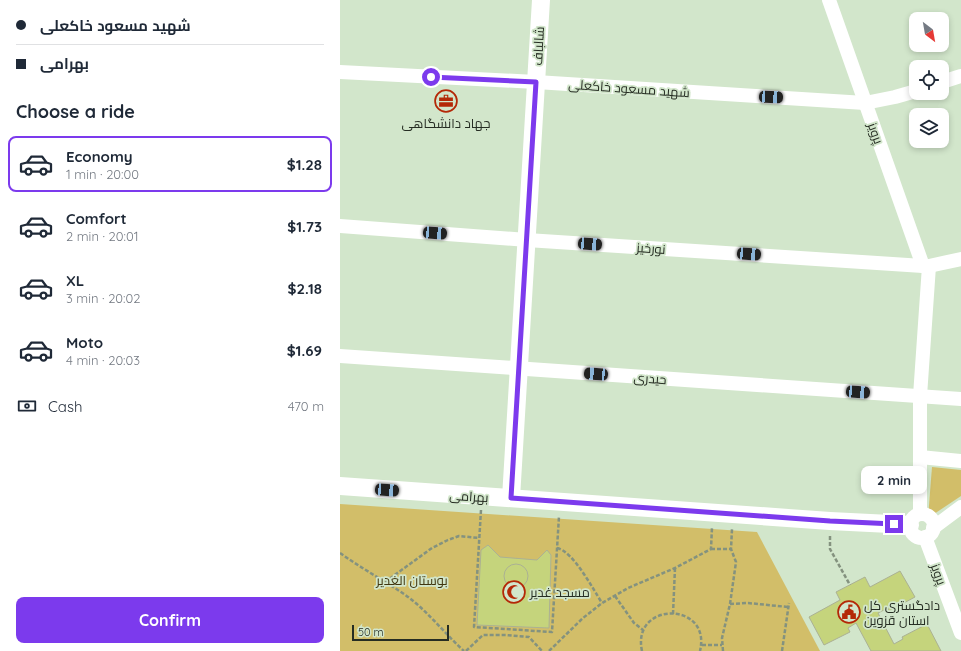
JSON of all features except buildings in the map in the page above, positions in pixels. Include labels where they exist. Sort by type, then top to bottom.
[{"type":"street","name":"شالباف","points":[[511,498],[541,0]]},
{"type":"street","name":"پرویز","points":[[829,0],[865,103],[926,266],[920,396],[920,457],[915,519]]},
{"type":"street","name":"شهید مسعود خاکعلی","points":[[340,72],[536,82],[865,103],[895,98],[909,93]]},
{"type":"street","points":[[949,80],[961,76]]},
{"type":"street","name":"نورخیز","points":[[340,226],[527,240],[926,266],[961,259]]},
{"type":"street","name":"حیدری","points":[[340,356],[961,399]]},
{"type":"street","points":[[920,457],[961,461]]},
{"type":"street","name":"بهرامی","points":[[340,486],[830,521],[915,519]]},
{"type":"street","points":[[929,532],[933,523],[931,518],[927,515],[915,519],[911,530],[918,537],[929,532],[961,507]]},
{"type":"street","name":"پرویز","points":[[929,532],[960,629]]},
{"type":"path","points":[[481,496],[474,627],[552,632],[560,502]]},
{"type":"path","points":[[711,549],[712,513]]},
{"type":"path","points":[[723,651],[722,638],[730,604],[736,562],[731,549],[733,514]]},
{"type":"path","points":[[830,521],[830,549],[850,585]]},
{"type":"path","points":[[384,582],[432,548],[448,540],[459,536],[479,538]]},
{"type":"path","points":[[557,548],[562,548],[570,556],[582,571],[602,603]]},
{"type":"path","points":[[549,651],[583,618],[602,603],[628,588],[675,568],[711,549],[731,549]]},
{"type":"path","points":[[340,553],[405,595],[428,614],[465,651],[483,635],[529,637],[542,651]]},
{"type":"path","points":[[673,614],[675,568]]},
{"type":"path","points":[[615,596],[634,623],[643,630]]},
{"type":"path","points":[[730,604],[748,603],[788,607]]},
{"type":"path","points":[[782,651],[789,603]]},
{"type":"path","points":[[642,651],[641,640],[643,630],[656,617],[664,614],[682,615],[691,619],[701,635],[702,645],[700,651]]},
{"type":"path","points":[[506,635],[507,629]]},
{"type":"path","points":[[702,645],[722,645]]},
{"type":"green space","points":[[932,467],[961,470],[961,496],[928,518]]},
{"type":"green space","name":"بوستان الغدیر","points":[[340,504],[757,532],[820,651],[340,651]]},
{"type":"place","name":"جهاد دانشگاهی","points":[[446,101]]},
{"type":"place","name":"مسجد غدیر","points":[[514,592]]},
{"type":"place","name":"دادگستری کل استان قزوین","points":[[849,612]]},
{"type":"route","points":[[431,77],[536,82],[511,498],[830,521],[894,524]]}]
